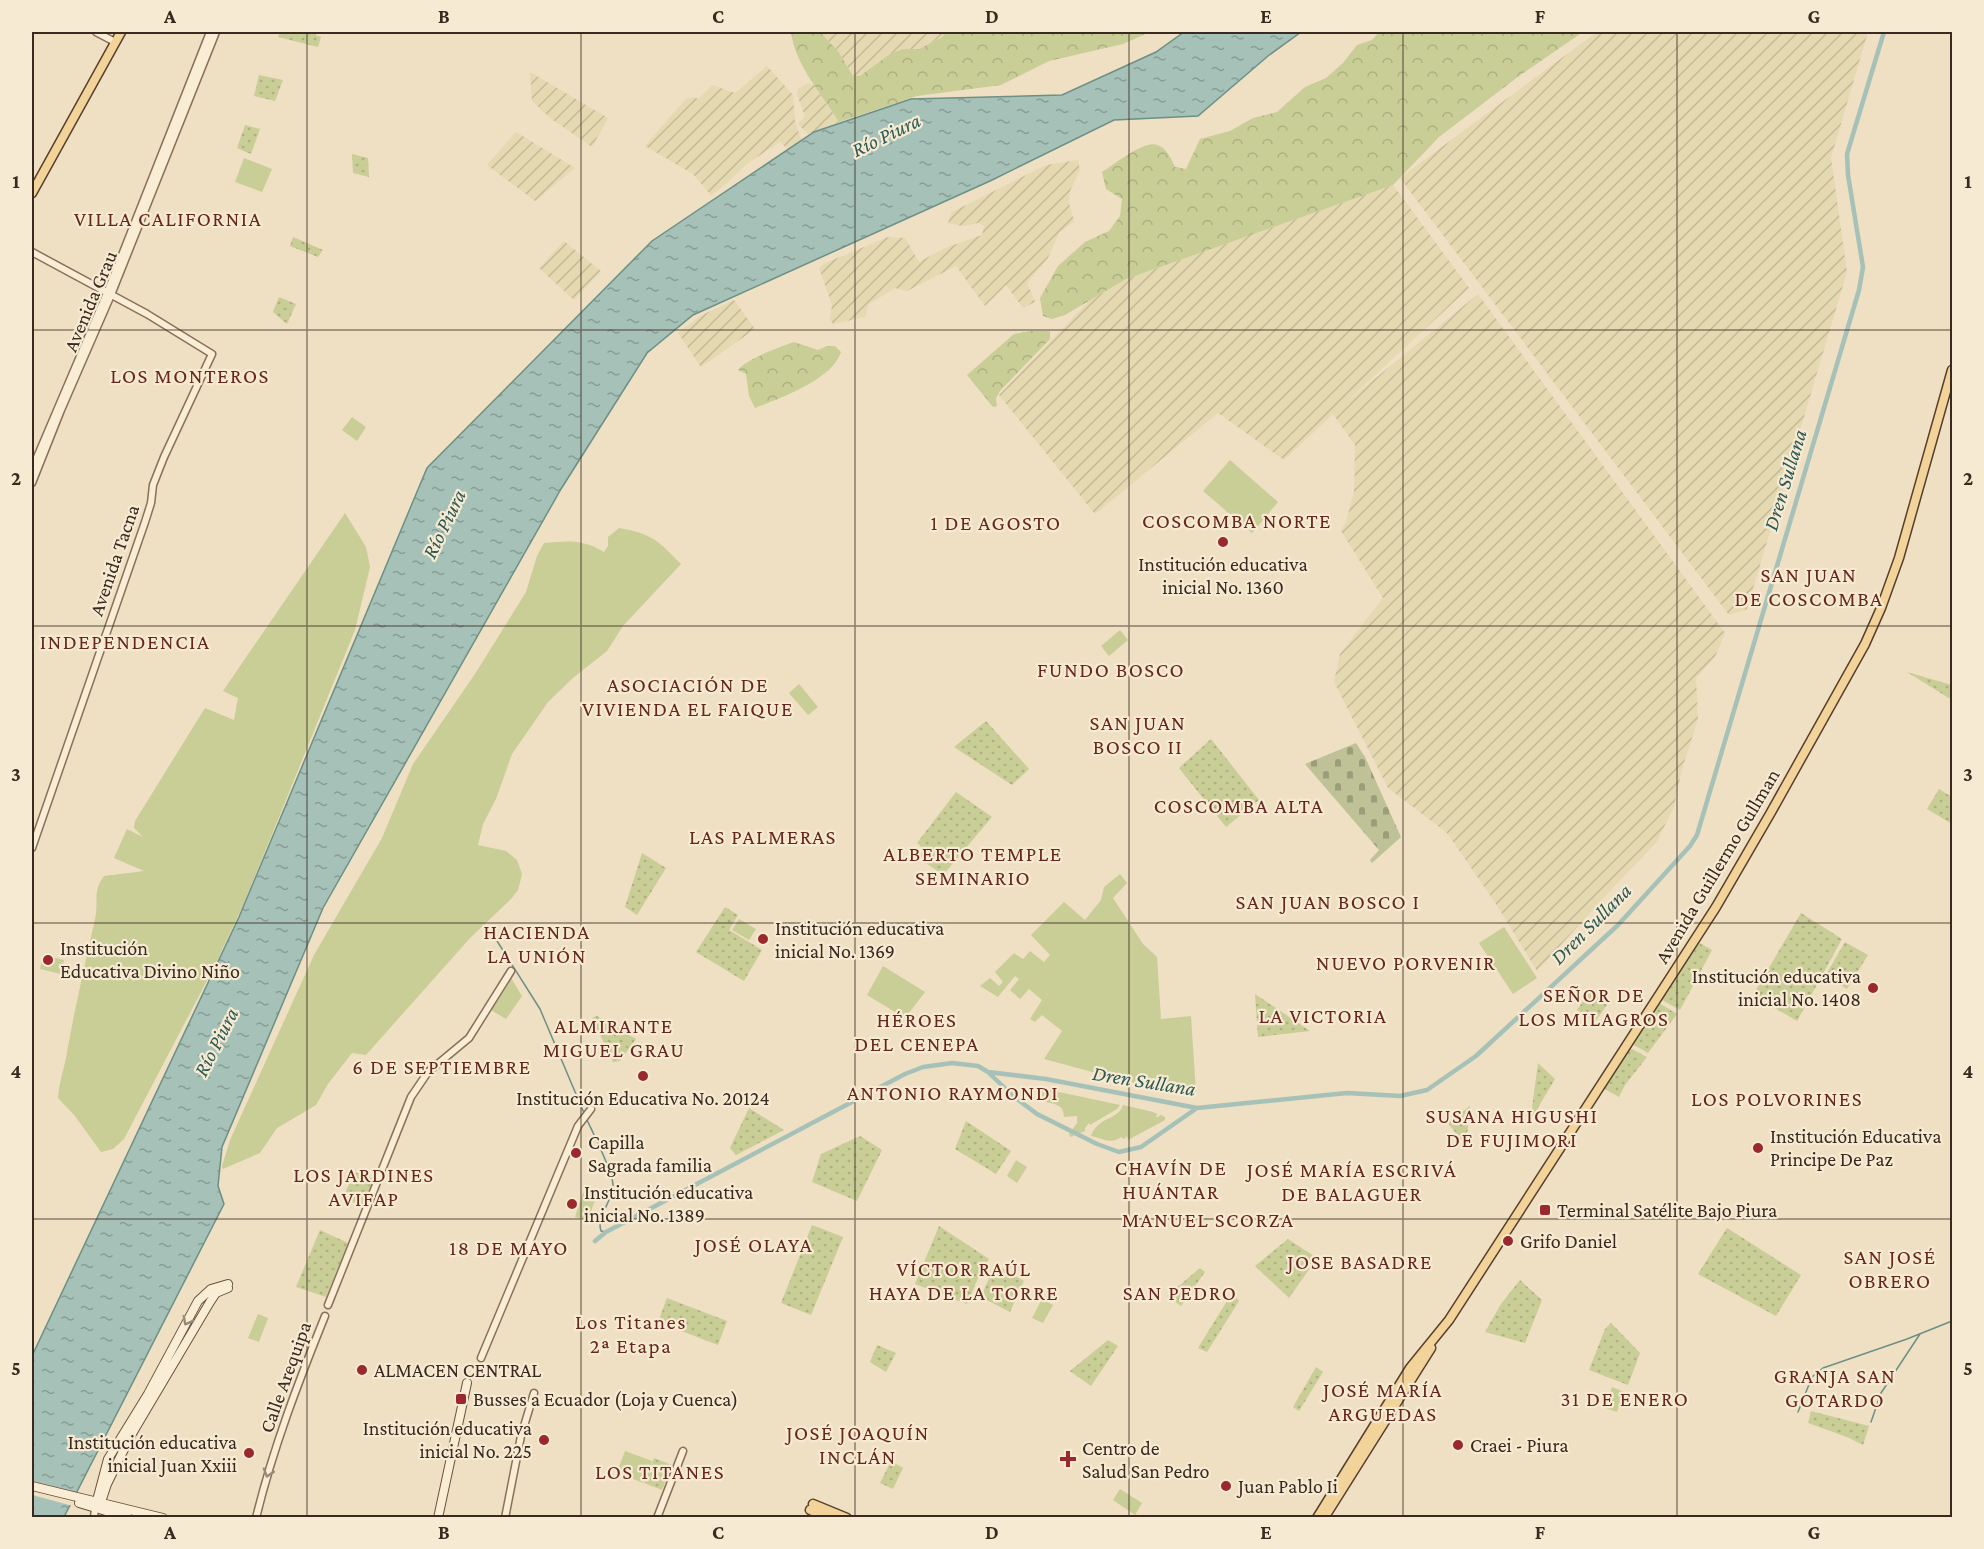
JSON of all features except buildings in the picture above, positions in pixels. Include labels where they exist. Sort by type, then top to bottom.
[{"type":"main road","points":[[32,182],[114,38],[121,32]]},
{"type":"main road","points":[[32,193],[114,38]]},
{"type":"main road","name":"Avenida Guillermo Gullman","points":[[1317,1518],[1410,1368],[1458,1307],[1709,917],[1770,814],[1865,644],[1899,558],[1953,370]]},
{"type":"main road","points":[[98,1508],[108,1459],[148,1394],[198,1301],[211,1289],[228,1286]]},
{"type":"main road","name":"Avenida Guillermo Gullman","points":[[1324,1518],[1431,1348],[1433,1341]]},
{"type":"main road","points":[[438,1518],[467,1383]]},
{"type":"main road","points":[[32,1486],[129,1518]]},
{"type":"main road","points":[[32,1491],[86,1502]]},
{"type":"main road","points":[[98,1508],[163,1518]]},
{"type":"main road","points":[[810,1511],[827,1518]]},
{"type":"main road","points":[[810,1511],[847,1518]]},
{"type":"street","points":[[96,32],[114,38]]},
{"type":"street","name":"Avenida Grau","points":[[32,469],[109,294],[210,32]]},
{"type":"street","name":"Avenida Grau","points":[[32,483],[216,32]]},
{"type":"street","points":[[32,252],[109,294]]},
{"type":"street","name":"Avenida Tacna","points":[[32,848],[145,522],[151,503],[153,485],[212,354],[147,314],[109,294]]},
{"type":"street","points":[[328,1305],[411,1097],[428,1072],[469,1038],[511,971]]},
{"type":"street","points":[[481,1358],[578,1126],[591,1109]]},
{"type":"street","name":"Calle Arequipa","points":[[256,1518],[266,1476],[292,1398],[325,1316]]},
{"type":"street","points":[[505,1518],[521,1436],[534,1393]]},
{"type":"street","points":[[657,1518],[683,1451]]},
{"type":"street","points":[[94,1518],[98,1508]]},
{"type":"shaded area","points":[[820,32],[941,32],[944,36],[919,49],[903,49],[890,54],[860,76],[853,76],[838,51]]},
{"type":"shaded area","points":[[1597,32],[1868,32],[1831,158],[1847,272],[1747,609],[1729,615],[1400,178]]},
{"type":"shaded area","points":[[767,66],[793,95],[795,122],[806,144],[792,153],[780,142],[748,163],[711,195],[693,174],[645,146],[686,99],[694,97],[698,99],[712,85],[735,93]]},
{"type":"shaded area","points":[[530,72],[608,118],[592,147],[550,118],[532,101]]},
{"type":"shaded area","points":[[808,83],[814,85],[839,122],[808,134],[798,124],[805,116],[797,95],[798,89]]},
{"type":"shaded area","points":[[516,132],[575,168],[535,201],[487,165]]},
{"type":"shaded area","points":[[1078,160],[1080,170],[1070,191],[1069,203],[1074,221],[1059,233],[1048,258],[1027,283],[1035,302],[1023,308],[1006,285],[985,306],[956,266],[907,291],[895,288],[869,304],[865,317],[833,324],[830,320],[832,305],[819,268],[823,264],[888,237],[905,238],[919,262],[945,248],[982,235],[984,226],[978,223],[963,226],[948,223],[952,212],[1046,165]]},
{"type":"shaded area","points":[[1393,185],[1469,288],[1344,404],[1478,294],[1725,633],[1715,657],[1696,678],[1698,719],[1682,769],[1674,807],[1656,843],[1537,971],[1496,904],[1447,833],[1388,788],[1334,682],[1340,654],[1383,598],[1341,531],[1346,522],[1354,492],[1355,445],[1333,414],[1284,460],[1218,413],[1095,514],[999,395],[1089,301],[1126,279]]},
{"type":"shaded area","points":[[564,241],[601,271],[574,300],[539,268]]},
{"type":"shaded area","points":[[734,300],[755,329],[701,367],[678,333],[700,316]]},
{"type":"green space","points":[[280,32],[316,32],[316,35],[321,37],[318,47],[278,37]]},
{"type":"green space","points":[[791,32],[820,32],[838,51],[853,76],[860,76],[890,54],[903,49],[919,49],[944,36],[941,32],[1150,32],[1123,44],[1049,61],[1001,85],[917,96],[839,122],[803,68]]},
{"type":"green space","points":[[1379,32],[1583,32],[1519,76],[1439,137],[1393,185],[1126,279],[1065,315],[1052,319],[1043,316],[1040,298],[1058,266],[1085,242],[1109,231],[1120,216],[1122,199],[1106,189],[1102,172],[1129,154],[1151,144],[1163,149],[1175,167],[1186,169],[1200,139],[1230,131],[1253,118],[1277,112],[1305,87],[1326,78],[1343,63],[1357,45],[1372,40]]},
{"type":"green space","points":[[259,75],[283,80],[275,101],[254,96]]},
{"type":"green space","points":[[245,125],[260,129],[251,154],[237,148]]},
{"type":"green space","points":[[352,154],[368,158],[369,177],[353,173]]},
{"type":"green space","points":[[244,158],[272,169],[262,192],[235,182]]},
{"type":"green space","points":[[293,237],[323,250],[318,257],[290,246]]},
{"type":"green space","points":[[279,297],[296,304],[287,324],[273,312]]},
{"type":"green space","points":[[1050,331],[1050,339],[1000,391],[996,398],[997,406],[993,407],[967,375],[1014,334]]},
{"type":"green space","points":[[794,342],[818,350],[827,346],[835,346],[841,352],[836,362],[827,371],[804,387],[755,408],[749,396],[746,374],[738,370],[772,350]]},
{"type":"green space","points":[[352,417],[366,427],[357,441],[342,430]]},
{"type":"green space","points":[[1230,460],[1278,502],[1252,533],[1203,491]]},
{"type":"green space","points":[[345,513],[366,547],[370,567],[355,630],[244,903],[213,969],[124,1139],[113,1149],[101,1152],[75,1116],[58,1098],[95,919],[98,887],[104,876],[144,871],[114,858],[127,829],[143,837],[134,828],[135,821],[205,708],[234,720],[238,698],[223,691]]},
{"type":"green space","points":[[619,528],[654,539],[681,564],[623,626],[607,651],[574,677],[548,702],[512,754],[496,799],[483,824],[478,845],[506,851],[517,860],[522,874],[518,890],[471,937],[366,1055],[352,1053],[328,1084],[316,1105],[277,1128],[260,1153],[223,1169],[230,1140],[314,955],[382,838],[413,764],[475,674],[526,592],[537,556],[544,543],[575,542],[604,552],[608,546],[608,537]]},
{"type":"green space","points":[[1120,630],[1128,640],[1109,656],[1101,646]]},
{"type":"green space","points":[[1907,672],[1952,685],[1952,700]]},
{"type":"green space","points":[[799,684],[818,707],[808,715],[789,693]]},
{"type":"green space","points":[[986,721],[1029,769],[1012,785],[954,747]]},
{"type":"green space","points":[[1211,739],[1259,800],[1226,827],[1179,768]]},
{"type":"green space","points":[[1356,743],[1365,757],[1401,837],[1372,863],[1370,860],[1379,850],[1305,764]]},
{"type":"green space","points":[[1939,789],[1952,797],[1952,824],[1927,809]]},
{"type":"green space","points":[[956,792],[992,817],[943,875],[919,858],[924,849],[917,843]]},
{"type":"green space","points":[[642,853],[666,868],[637,915],[625,907]]},
{"type":"green space","points":[[1120,874],[1127,883],[1113,898],[1143,944],[1157,957],[1161,1019],[1191,1016],[1196,1093],[1163,1091],[1044,1059],[1062,1031],[1042,1015],[1035,1022],[1030,1019],[1042,1000],[1029,989],[1020,999],[1010,990],[1019,979],[1015,976],[998,997],[980,986],[990,978],[999,986],[1003,982],[995,972],[1014,953],[1023,959],[1030,951],[1044,962],[1050,955],[1031,935],[1064,902],[1085,920],[1101,900],[1104,887]]},
{"type":"green space","points":[[725,907],[738,915],[729,930],[762,950],[744,981],[696,952]]},
{"type":"green space","points":[[1801,913],[1842,939],[1797,1021],[1753,995]]},
{"type":"green space","points":[[739,919],[756,929],[749,940],[732,930]]},
{"type":"green space","points":[[1504,927],[1537,978],[1513,994],[1479,943]]},
{"type":"green space","points":[[1698,942],[1712,950],[1680,1010],[1660,999]]},
{"type":"green space","points":[[1845,942],[1868,955],[1847,989],[1825,976]]},
{"type":"green space","points":[[43,955],[64,960],[61,974],[40,969]]},
{"type":"green space","points":[[883,966],[925,992],[905,1018],[867,995]]},
{"type":"green space","points":[[511,978],[522,996],[506,1019],[491,1010]]},
{"type":"green space","points":[[1590,991],[1607,1005],[1595,1022],[1577,1010]]},
{"type":"green space","points":[[1255,994],[1310,1031],[1258,1037]]},
{"type":"green space","points":[[1659,1003],[1677,1014],[1648,1053],[1632,1044]]},
{"type":"green space","points":[[597,1016],[636,1039],[620,1061],[613,1062],[592,1018]]},
{"type":"green space","points":[[1630,1048],[1647,1057],[1625,1085],[1619,1097],[1603,1088]]},
{"type":"green space","points":[[1538,1063],[1555,1079],[1531,1116]]},
{"type":"green space","points":[[1040,1088],[1120,1105],[1090,1125],[1089,1123],[1085,1131],[1070,1137],[1069,1134],[1077,1123],[1077,1116],[1064,1117],[1060,1107],[1042,1101],[1039,1095]]},
{"type":"green space","points":[[1123,1105],[1153,1112],[1157,1114],[1156,1118],[1161,1115],[1165,1117],[1165,1120],[1128,1140],[1127,1136],[1124,1139],[1121,1137],[1110,1141],[1091,1136],[1098,1125],[1121,1110]]},
{"type":"green space","points":[[1470,1106],[1466,1146],[1448,1123]]},
{"type":"green space","points":[[749,1108],[784,1130],[736,1155],[730,1148]]},
{"type":"green space","points":[[966,1121],[1011,1151],[996,1174],[955,1149]]},
{"type":"green space","points":[[860,1136],[882,1150],[857,1201],[812,1182],[821,1154]]},
{"type":"green space","points":[[1016,1160],[1027,1167],[1017,1183],[1007,1176]]},
{"type":"green space","points":[[354,1172],[374,1179],[363,1206],[343,1198]]},
{"type":"green space","points":[[583,1193],[596,1198],[587,1221],[575,1217]]},
{"type":"green space","points":[[812,1225],[843,1237],[811,1315],[781,1303]]},
{"type":"green space","points":[[939,1226],[989,1259],[981,1271],[967,1304],[915,1284]]},
{"type":"green space","points":[[1727,1228],[1801,1275],[1776,1316],[1698,1274]]},
{"type":"green space","points":[[320,1230],[348,1243],[326,1297],[296,1287]]},
{"type":"green space","points":[[1288,1239],[1317,1258],[1289,1298],[1255,1266]]},
{"type":"green space","points":[[995,1264],[1024,1281],[1010,1312],[981,1297]]},
{"type":"green space","points":[[1200,1268],[1205,1272],[1181,1306],[1167,1296]]},
{"type":"green space","points":[[1520,1280],[1542,1300],[1525,1343],[1485,1332],[1501,1304]]},
{"type":"green space","points":[[1232,1293],[1239,1301],[1207,1352],[1198,1348]]},
{"type":"green space","points":[[667,1298],[727,1321],[718,1345],[658,1322]]},
{"type":"green space","points":[[1042,1299],[1053,1305],[1043,1323],[1032,1318]]},
{"type":"green space","points":[[258,1314],[268,1318],[259,1342],[248,1338]]},
{"type":"green space","points":[[1611,1323],[1640,1353],[1628,1385],[1589,1370],[1605,1329]]},
{"type":"green space","points":[[1108,1340],[1118,1346],[1091,1386],[1070,1371]]},
{"type":"green space","points":[[877,1345],[896,1353],[886,1372],[870,1362]]},
{"type":"green space","points":[[1316,1367],[1323,1372],[1299,1411],[1293,1407]]},
{"type":"green space","points":[[1612,1387],[1624,1392],[1617,1412],[1605,1408]]},
{"type":"green space","points":[[1811,1411],[1869,1426],[1863,1445],[1808,1423]]},
{"type":"green space","points":[[625,1451],[652,1461],[643,1483],[617,1472]]},
{"type":"green space","points":[[654,1458],[672,1465],[662,1490],[644,1483]]},
{"type":"green space","points":[[891,1461],[903,1468],[893,1489],[880,1483]]},
{"type":"green space","points":[[1120,1489],[1142,1503],[1135,1515],[1113,1500]]},
{"type":"water","name":"Río Piura","points":[[1184,32],[1301,32],[1268,56],[1198,116],[1114,120],[990,181],[693,315],[647,353],[561,489],[323,908],[222,1147],[218,1186],[224,1204],[64,1517],[32,1518],[32,1356],[239,917],[427,468],[652,241],[814,132],[911,99],[1062,95],[1156,52]]},
{"type":"pier","points":[[32,1481],[80,1493],[73,1506],[32,1495]]},
{"type":"waterway","name":"Dren Sullana","points":[[595,1241],[606,1232],[905,1074],[923,1067],[952,1063],[978,1066],[988,1072],[1046,1079],[1197,1108],[1347,1093],[1400,1096],[1427,1090],[1476,1056],[1618,925],[1690,846],[1697,835],[1859,290],[1863,267],[1848,175],[1847,154],[1884,32]]},
{"type":"waterway","points":[[492,933],[540,1009],[584,1113]]},
{"type":"waterway","points":[[988,1072],[1013,1096],[1037,1114],[1097,1144],[1119,1152],[1141,1147],[1197,1108]]},
{"type":"waterway","points":[[587,1120],[603,1153],[612,1180],[612,1192],[600,1226],[601,1231],[606,1232]]},
{"type":"waterway","points":[[1798,1412],[1812,1377],[1823,1368],[1952,1321]]},
{"type":"waterway","points":[[1871,1422],[1881,1393],[1920,1334]]},
{"type":"place","name":"Institución educativa inicial No. 1360","points":[[1223,542]]},
{"type":"place","name":"Institución educativa inicial No. 1369","points":[[763,939]]},
{"type":"place","name":"Institución Educativa Divino Niño","points":[[48,960]]},
{"type":"place","name":"Institución educativa inicial No. 1408","points":[[1873,988]]},
{"type":"place","name":"Institución Educativa No. 20124","points":[[643,1076]]},
{"type":"place","name":"Institución Educativa Principe De Paz","points":[[1758,1148]]},
{"type":"place","name":"Capilla Sagrada familia","points":[[576,1153]]},
{"type":"place","name":"Institución educativa inicial No. 1389","points":[[572,1204]]},
{"type":"place","name":"Terminal Satélite Bajo Piura","points":[[1545,1210]]},
{"type":"place","name":"Grifo Daniel","points":[[1508,1241]]},
{"type":"place","name":"ALMACEN CENTRAL","points":[[362,1370]]},
{"type":"place","name":"Busses a Ecuador (Loja y Cuenca)","points":[[461,1399]]},
{"type":"place","name":"Institución educativa inicial No. 225","points":[[544,1440]]},
{"type":"place","name":"Craei - Piura","points":[[1458,1445]]},
{"type":"place","name":"Institución educativa inicial Juan Xxiii","points":[[249,1453]]},
{"type":"place","name":"Centro de Salud San Pedro","points":[[1068,1459]]},
{"type":"place","name":"Juan Pablo Ii","points":[[1226,1486]]},
{"type":"district","name":"VILLA CALIFORNIA","points":[[168,219]]},
{"type":"district","name":"LOS MONTEROS","points":[[190,376]]},
{"type":"district","name":"COSCOMBA NORTE","points":[[1237,521]]},
{"type":"district","name":"1 DE AGOSTO","points":[[996,523]]},
{"type":"district","name":"SAN JUAN DE COSCOMBA","points":[[1809,587]]},
{"type":"district","name":"INDEPENDENCIA","points":[[125,642]]},
{"type":"district","name":"FUNDO BOSCO","points":[[1111,670]]},
{"type":"district","name":"ASOCIACIÓN DE VIVIENDA EL FAIQUE","points":[[688,697]]},
{"type":"district","name":"SAN JUAN BOSCO II","points":[[1138,735]]},
{"type":"district","name":"COSCOMBA ALTA","points":[[1239,806]]},
{"type":"district","name":"LAS PALMERAS","points":[[763,837]]},
{"type":"district","name":"ALBERTO TEMPLE SEMINARIO","points":[[973,866]]},
{"type":"district","name":"SAN JUAN BOSCO I","points":[[1328,902]]},
{"type":"district","name":"HACIENDA LA UNIÓN","points":[[537,944]]},
{"type":"district","name":"NUEVO PORVENIR","points":[[1406,963]]},
{"type":"district","name":"SEÑOR DE LOS MILAGROS","points":[[1594,1007]]},
{"type":"district","name":"LA VICTORIA","points":[[1323,1016]]},
{"type":"district","name":"HÉROES DEL CENEPA","points":[[917,1032]]},
{"type":"district","name":"ALMIRANTE MIGUEL GRAU","points":[[614,1038]]},
{"type":"district","name":"6 DE SEPTIEMBRE","points":[[442,1067]]},
{"type":"district","name":"ANTONIO RAYMONDI","points":[[953,1093]]},
{"type":"district","name":"LOS POLVORINES","points":[[1777,1099]]},
{"type":"district","name":"SUSANA HIGUSHI DE FUJIMORI","points":[[1512,1128]]},
{"type":"district","name":"CHAVÍN DE HUÁNTAR","points":[[1171,1180]]},
{"type":"district","name":"JOSÉ MARÍA ESCRIVÁ DE BALAGUER","points":[[1352,1182]]},
{"type":"district","name":"LOS JARDINES AVIFAP","points":[[364,1187]]},
{"type":"district","name":"MANUEL SCORZA","points":[[1208,1220]]},
{"type":"district","name":"JOSÉ OLAYA","points":[[754,1245]]},
{"type":"district","name":"18 DE MAYO","points":[[509,1248]]},
{"type":"district","name":"JOSE BASADRE","points":[[1360,1262]]},
{"type":"district","name":"SAN JOSÉ OBRERO","points":[[1890,1269]]},
{"type":"district","name":"VÍCTOR RAÚL HAYA DE LA TORRE","points":[[964,1281]]},
{"type":"district","name":"SAN PEDRO","points":[[1180,1293]]},
{"type":"district","name":"Los Titanes 2ª Etapa","points":[[631,1334]]},
{"type":"district","name":"GRANJA SAN GOTARDO","points":[[1835,1388]]},
{"type":"district","name":"31 DE ENERO","points":[[1625,1399]]},
{"type":"district","name":"JOSÉ MARÍA ARGUEDAS","points":[[1383,1402]]},
{"type":"district","name":"JOSÉ JOAQUÍN INCLÁN","points":[[858,1445]]},
{"type":"district","name":"LOS TITANES","points":[[660,1472]]}]
